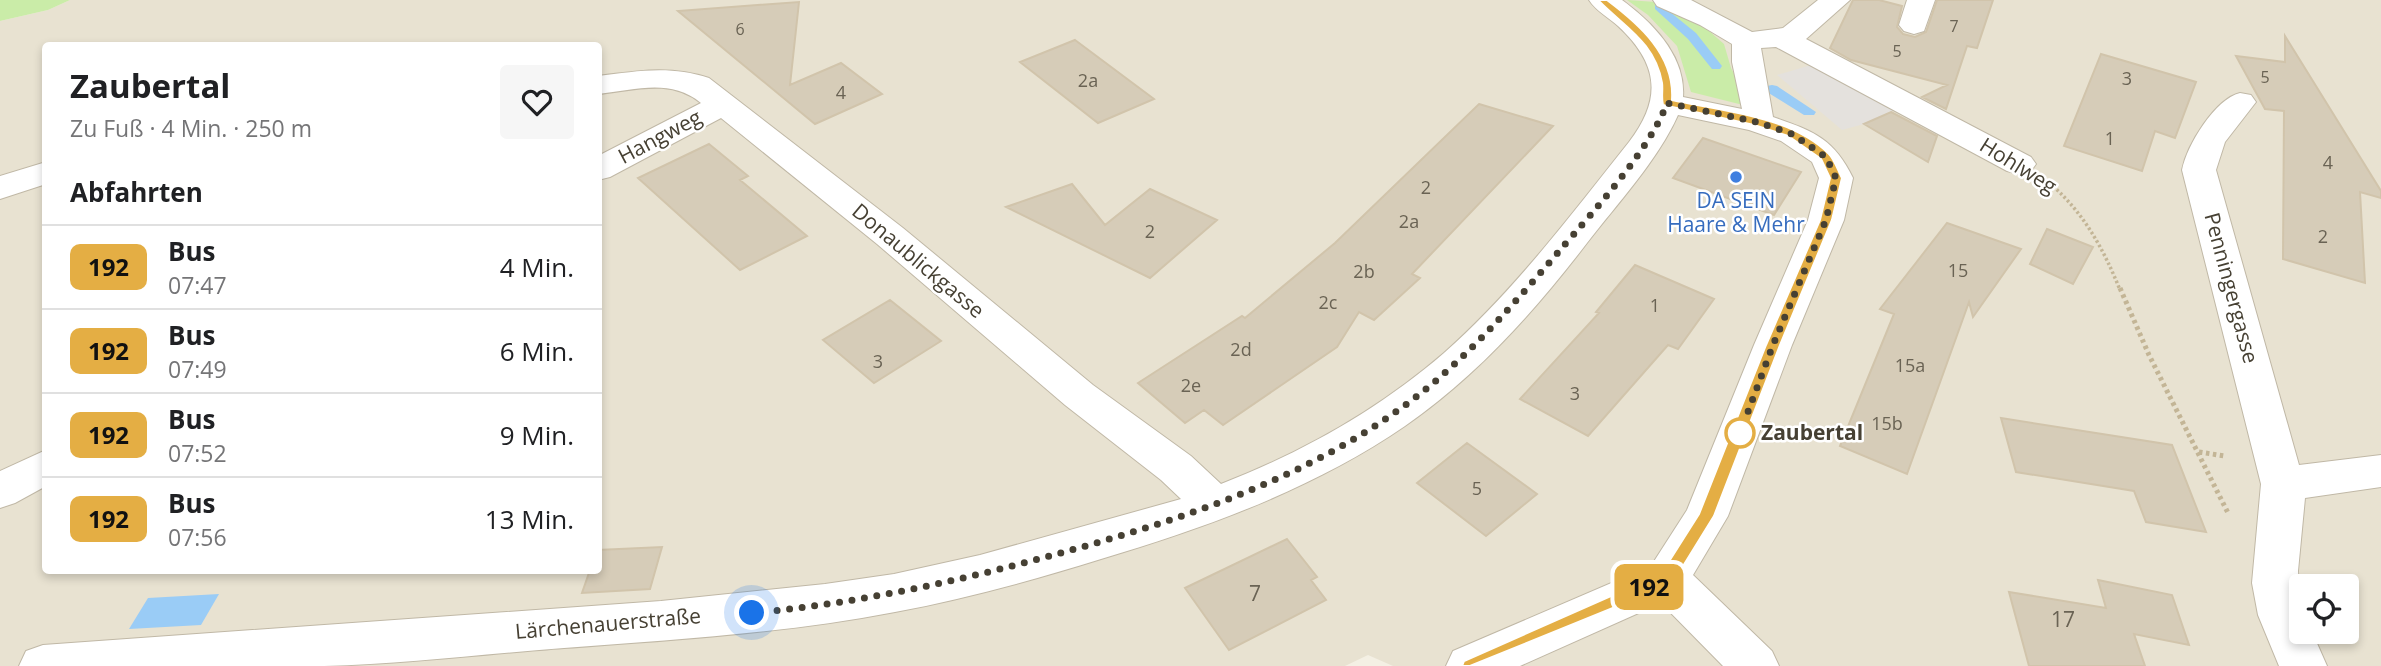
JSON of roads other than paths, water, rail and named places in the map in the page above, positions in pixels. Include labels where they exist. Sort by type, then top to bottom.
[{"type":"street","points":[[1482,664],[1667,579],[1706,516],[1773,345],[1826,220],[1836,178],[1832,165],[1815,149],[1792,134],[1757,122],[1667,103],[1668,84],[1657,56],[1638,28],[1603,0]]},
{"type":"street","points":[[1667,0],[1710,19],[1747,41],[1782,38],[1801,30],[1836,0]]},
{"type":"street","name":"Hohlweg","points":[[1782,38],[2019,164]]},
{"type":"street","points":[[1747,41],[1745,60],[1758,106],[1757,122]]},
{"type":"street","name":"Donaublickgasse","points":[[602,85],[660,79],[688,80],[890,236],[1068,386],[1176,468],[1214,505]]},
{"type":"street","name":"Penningergasse","points":[[2240,102],[2201,155],[2199,170],[2283,484],[2284,505],[2275,582],[2280,609],[2303,666]]},
{"type":"street","name":"Lärchenauerstraße","points":[[43,666],[633,623],[816,605],[964,578],[1135,532],[1214,505],[1286,476],[1349,442],[1397,411],[1448,372],[1482,339],[1590,215],[1641,148],[1662,116],[1667,103]]},
{"type":"street","name":"Hangweg","points":[[602,168],[722,105]]},
{"type":"street","points":[[0,188],[42,173]]},
{"type":"street","points":[[0,491],[42,468]]},
{"type":"street","points":[[2283,484],[2381,471]]},
{"type":"street","points":[[1667,579],[1755,666]]},
{"type":"water","points":[[219,594],[201,625],[129,629],[148,598]]},
{"type":"waterway","points":[[1659,7],[1692,36],[1716,66]]},
{"type":"waterway","points":[[1772,89],[1809,112]]},
{"type":"place","name":"DA SEIN Haare & Mehr","points":[[1736,177]]},
{"type":"place","name":"Zaubertal","points":[[1740,433]]}]
